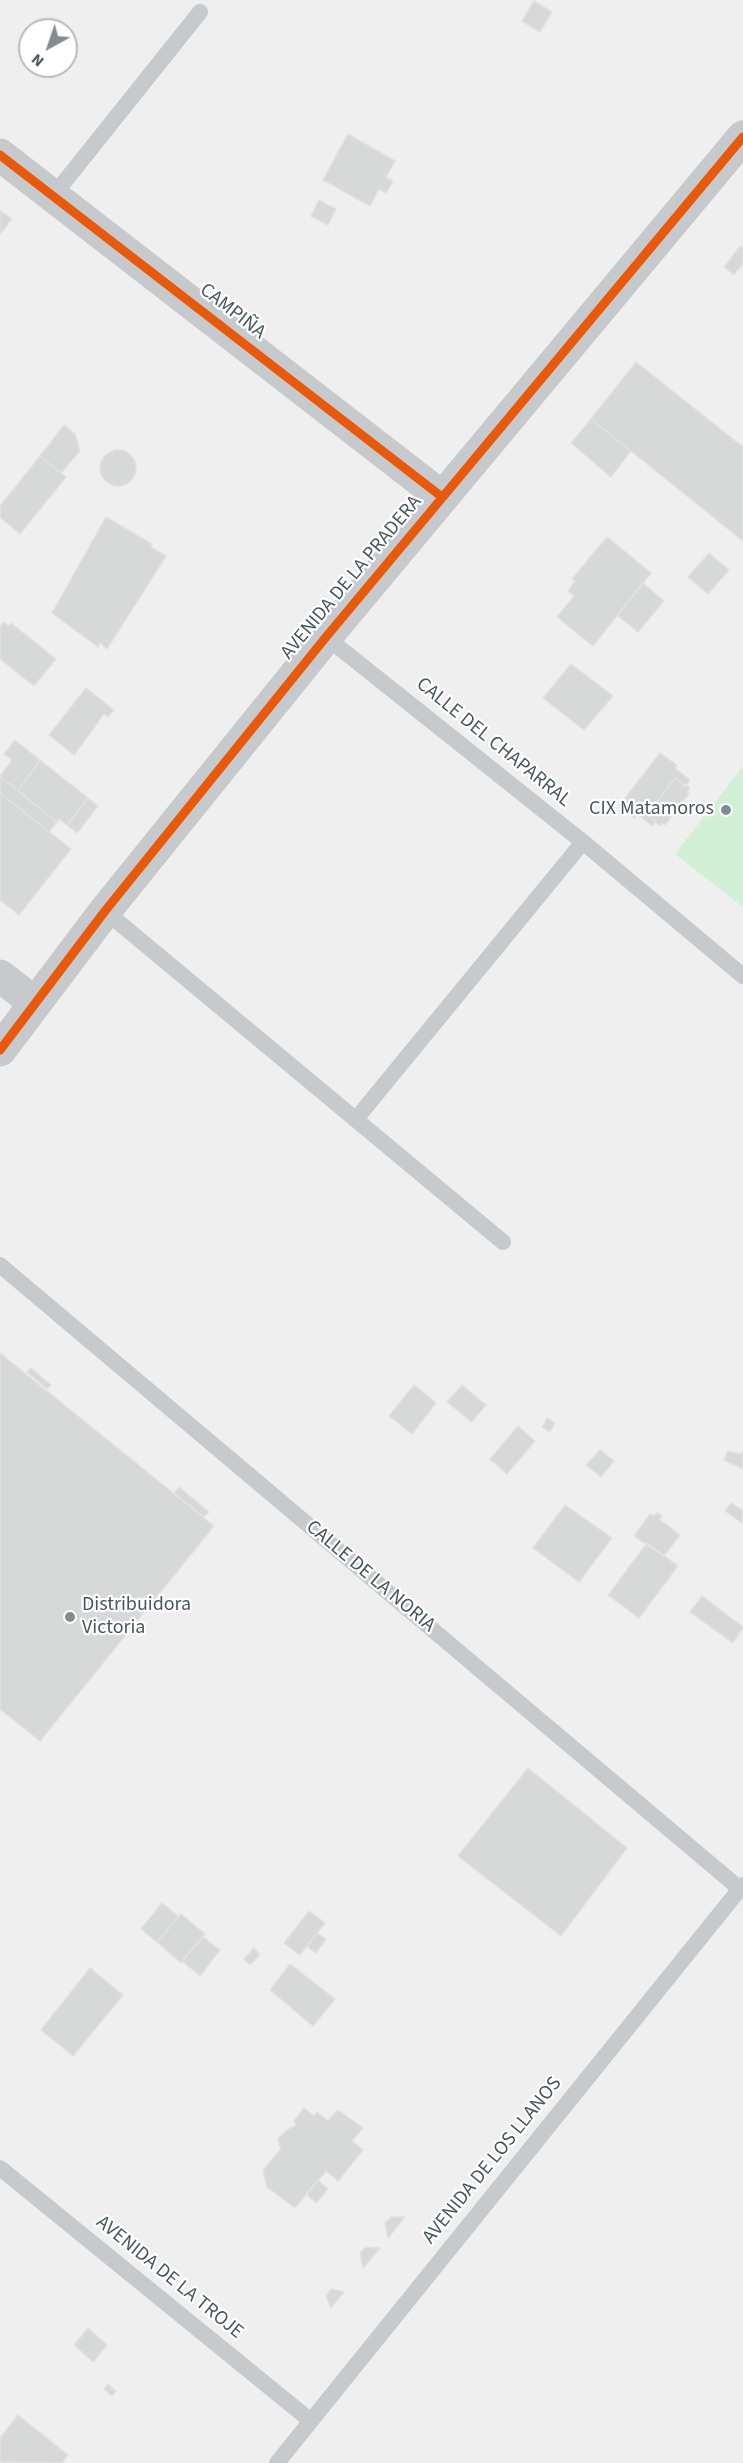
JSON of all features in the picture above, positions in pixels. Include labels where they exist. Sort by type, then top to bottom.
[{"type":"street","name":"AVENIDA DE LA PRADERA","points":[[0,1050],[105,911],[326,637],[743,138]]},
{"type":"street","name":"CAMPIÑA","points":[[0,155],[442,497]]},
{"type":"street","points":[[0,976],[36,1003]]},
{"type":"lane","points":[[53,196],[200,12]]},
{"type":"lane","name":"CALLE DEL CHAPARRAL","points":[[326,637],[583,842],[743,976]]},
{"type":"lane","points":[[356,1119],[583,842]]},
{"type":"lane","points":[[105,911],[503,1242]]},
{"type":"lane","name":"CALLE DE LA NORIA","points":[[0,1265],[741,1887]]},
{"type":"lane","name":"AVENIDA DE LOS LLANOS","points":[[277,2463],[741,1887]]},
{"type":"lane","name":"AVENIDA DE LA TROJE","points":[[0,2168],[311,2421]]},
{"type":"green space","name":"CIX Matamoros","points":[[743,766],[743,907],[675,854]]},
{"type":"building","points":[[534,1],[552,12],[540,32],[522,21]]},
{"type":"building","points":[[348,134],[395,161],[386,177],[393,181],[386,193],[379,189],[370,206],[323,180]]},
{"type":"building","points":[[319,200],[336,209],[328,225],[311,216]]},
{"type":"building","points":[[0,210],[12,219],[0,234]]},
{"type":"building","points":[[740,246],[743,248],[743,264],[734,275],[724,267]]},
{"type":"building","points":[[636,362],[743,447],[743,541],[591,419]]},
{"type":"building","points":[[591,419],[631,451],[611,477],[571,443]]},
{"type":"building","points":[[64,425],[75,434],[80,451],[61,473],[40,456]]},
{"type":"building","points":[[118,450],[130,456],[136,468],[130,480],[118,486],[106,480],[100,468],[106,456]]},
{"type":"building","points":[[40,456],[66,477],[20,534],[0,517],[0,506]]},
{"type":"building","points":[[106,517],[152,544],[151,547],[166,556],[107,649],[100,643],[98,647],[52,613]]},
{"type":"building","points":[[607,537],[651,573],[593,646],[557,617],[574,596],[568,591],[575,581],[572,579]]},
{"type":"building","points":[[709,553],[729,570],[708,594],[688,577]]},
{"type":"building","points":[[643,583],[664,601],[638,632],[617,615]]},
{"type":"building","points":[[4,622],[9,626],[11,623],[56,659],[34,686],[0,659],[0,626]]},
{"type":"building","points":[[571,664],[613,696],[584,730],[543,698]]},
{"type":"building","points":[[86,688],[114,710],[108,717],[104,714],[74,755],[49,735]]},
{"type":"building","points":[[15,740],[40,760],[18,791],[0,776],[12,760],[4,754]]},
{"type":"building","points":[[660,753],[677,765],[675,768],[690,780],[685,787],[675,778],[647,814],[656,822],[652,826],[637,814],[634,818],[619,806]]},
{"type":"building","points":[[40,760],[88,798],[67,825],[59,819],[57,822],[18,791]]},
{"type":"building","points":[[0,776],[57,822],[49,832],[0,793]]},
{"type":"building","points":[[675,778],[690,788],[687,792],[689,794],[680,805],[678,803],[673,810],[675,812],[665,825],[662,823],[660,826],[647,814]]},
{"type":"building","points":[[0,793],[71,849],[19,915],[0,900]]},
{"type":"building","points":[[88,798],[98,806],[77,833],[67,825]]},
{"type":"building","name":"Distribuidora Victoria","points":[[0,1353],[214,1526],[40,1741],[0,1709]]},
{"type":"building","points":[[31,1368],[51,1385],[47,1389],[27,1372]]},
{"type":"building","points":[[414,1385],[436,1403],[412,1434],[389,1416]]},
{"type":"building","points":[[462,1385],[486,1405],[472,1422],[447,1402]]},
{"type":"building","points":[[547,1418],[555,1423],[550,1432],[542,1427]]},
{"type":"building","points":[[518,1426],[535,1441],[507,1474],[490,1459]]},
{"type":"building","points":[[600,1450],[614,1461],[601,1477],[586,1465]]},
{"type":"building","points":[[728,1451],[740,1454],[743,1451],[743,1469],[724,1460]]},
{"type":"building","points":[[179,1487],[209,1512],[204,1517],[174,1493]]},
{"type":"building","points":[[731,1503],[743,1511],[742,1523],[725,1511]]},
{"type":"building","points":[[565,1505],[612,1538],[579,1582],[533,1548]]},
{"type":"building","points":[[657,1513],[662,1516],[659,1519],[680,1535],[664,1556],[634,1536],[650,1514],[654,1516]]},
{"type":"building","points":[[647,1543],[678,1566],[639,1618],[608,1595]]},
{"type":"building","points":[[702,1596],[743,1627],[733,1643],[690,1612]]},
{"type":"building","points":[[528,1768],[627,1848],[561,1936],[458,1856]]},
{"type":"building","points":[[162,1903],[179,1917],[157,1942],[141,1929]]},
{"type":"building","points":[[309,1911],[325,1923],[300,1955],[284,1943]]},
{"type":"building","points":[[181,1914],[205,1934],[181,1963],[157,1942]]},
{"type":"building","points":[[317,1933],[326,1939],[316,1953],[307,1946]]},
{"type":"building","points":[[203,1937],[220,1950],[200,1976],[182,1961]]},
{"type":"building","points":[[254,1948],[260,1955],[250,1965],[244,1959]]},
{"type":"building","points":[[290,1964],[335,1999],[313,2026],[270,1990]]},
{"type":"building","points":[[90,1968],[123,1995],[73,2056],[41,2030]]},
{"type":"building","points":[[304,2108],[314,2116],[317,2112],[328,2121],[338,2110],[363,2128],[352,2141],[363,2150],[338,2181],[326,2171],[295,2208],[267,2187],[263,2170],[281,2149],[278,2139],[288,2129],[296,2126],[294,2121]]},
{"type":"building","points":[[318,2180],[328,2189],[316,2203],[306,2194]]},
{"type":"building","points":[[391,2217],[405,2217],[388,2238],[385,2223]]},
{"type":"building","points":[[366,2247],[380,2248],[363,2268],[360,2253]]},
{"type":"building","points":[[331,2289],[344,2292],[331,2308],[326,2296]]},
{"type":"building","points":[[88,2328],[107,2345],[93,2362],[74,2345]]},
{"type":"building","points":[[108,2384],[116,2391],[112,2396],[104,2389]]},
{"type":"building","points":[[18,2415],[68,2455],[62,2463],[0,2462],[0,2438]]},
{"type":"cycle path","points":[[0,1050],[105,911],[326,637],[743,137]]},
{"type":"cycle path","points":[[0,155],[442,497]]},
{"type":"place","name":"CIX Matamoros","points":[[726,810]]},
{"type":"place","name":"Distribuidora Victoria","points":[[70,1617]]}]
